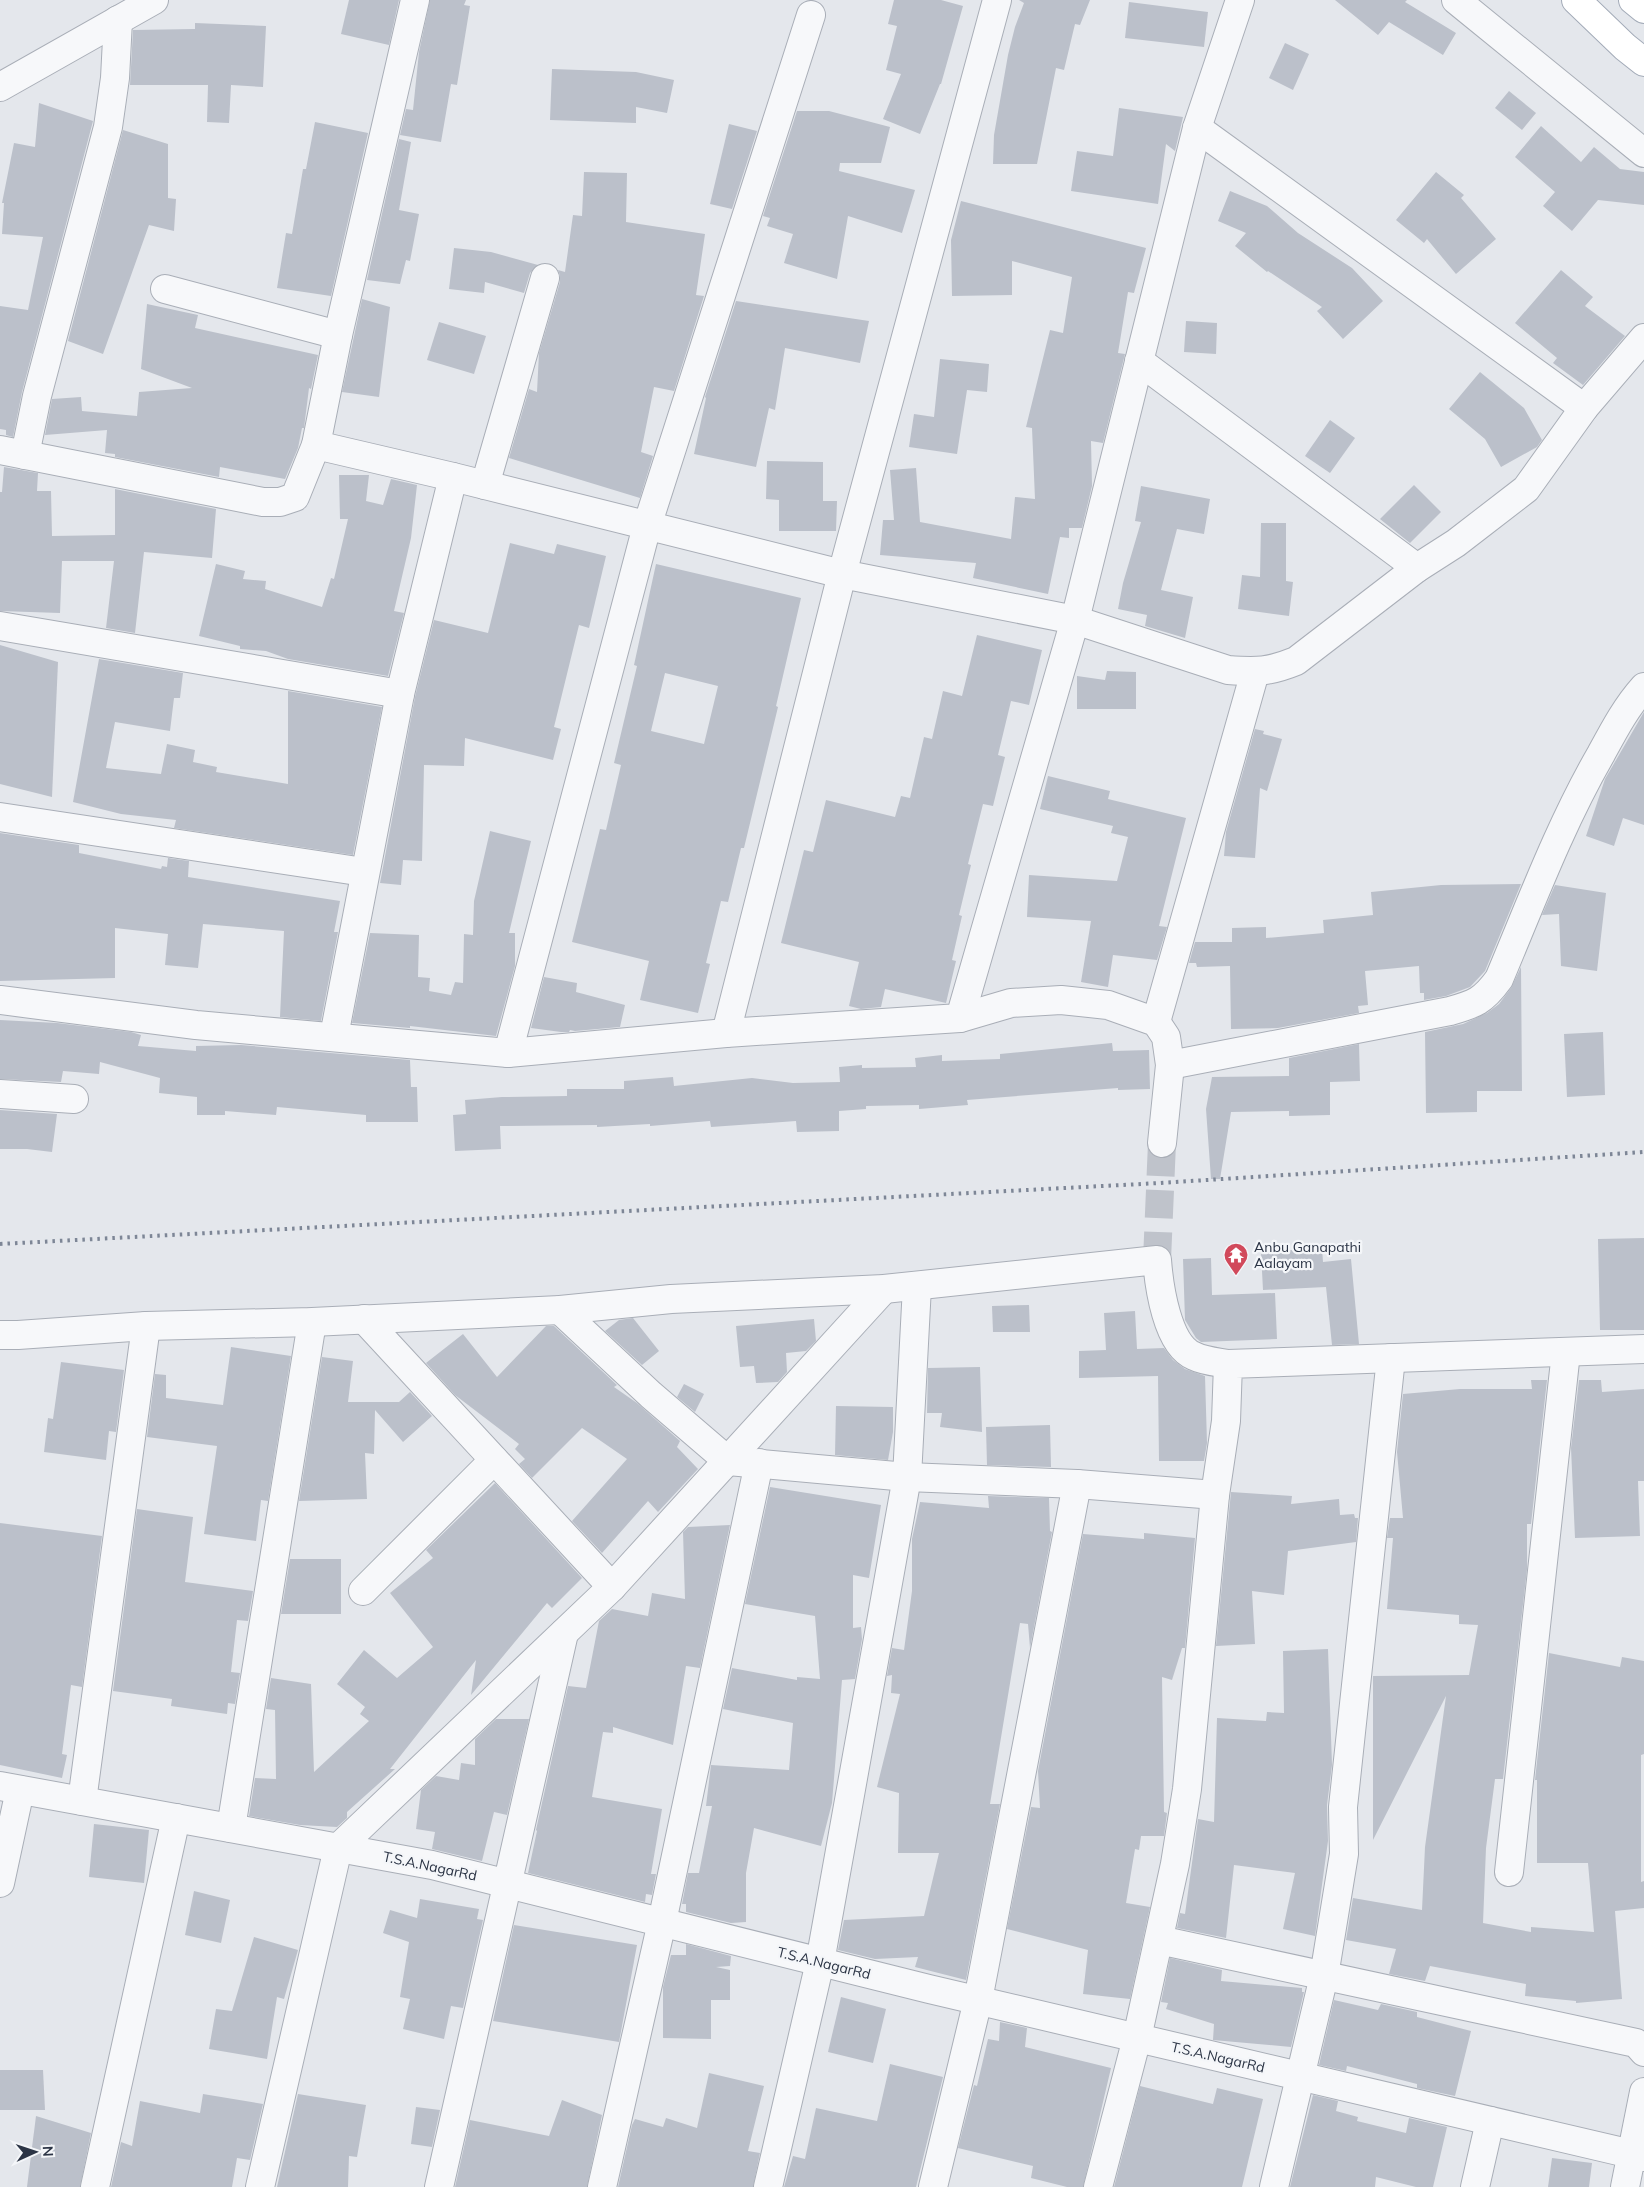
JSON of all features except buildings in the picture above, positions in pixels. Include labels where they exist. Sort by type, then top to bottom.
[{"type":"main road","points":[[1576,0],[1634,54]]},
{"type":"street","points":[[0,87],[154,0]]},
{"type":"street","points":[[118,20],[115,78],[108,127],[37,396],[12,453],[263,502],[280,502],[295,496],[316,445],[338,335],[415,0]]},
{"type":"street","points":[[726,1033],[842,574],[997,0]]},
{"type":"street","points":[[960,1018],[1075,620],[1197,128],[1240,0]]},
{"type":"street","points":[[1456,0],[1644,153]]},
{"type":"street","points":[[508,1053],[647,526],[811,15]]},
{"type":"street","points":[[1634,54],[1644,69]]},
{"type":"street","points":[[1197,128],[1584,408]]},
{"type":"street","points":[[485,485],[545,278]]},
{"type":"street","points":[[165,289],[338,335]]},
{"type":"street","points":[[316,445],[453,477],[842,574],[1075,620],[1228,670],[1255,672],[1275,670],[1296,661],[1417,568],[1456,543],[1526,489],[1584,408],[1644,338]]},
{"type":"street","points":[[1139,361],[1417,568]]},
{"type":"street","points":[[334,1036],[364,872],[400,694],[453,477]]},
{"type":"street","points":[[0,626],[400,694]]},
{"type":"street","points":[[1156,1022],[1255,672]]},
{"type":"street","points":[[1170,1065],[1474,1005],[1490,992],[1499,979],[1545,869],[1586,780],[1629,704],[1644,687]]},
{"type":"street","points":[[0,817],[364,872]]},
{"type":"street","points":[[0,1000],[196,1025],[508,1053],[726,1033],[960,1018],[1010,1003],[1061,1000],[1108,1005],[1156,1022],[1166,1037],[1170,1065],[1162,1144]]},
{"type":"street","points":[[0,1094],[74,1099]]},
{"type":"street","points":[[0,1334],[18,1335],[146,1326],[312,1322],[560,1310],[671,1299],[884,1289],[1157,1260],[1159,1288],[1176,1340],[1193,1356],[1228,1364],[1644,1348]]},
{"type":"street","points":[[768,2187],[820,1962],[906,1477],[916,1286]]},
{"type":"street","points":[[260,2187],[338,1848],[612,1587],[884,1289]]},
{"type":"street","points":[[560,1310],[651,1395],[728,1461],[906,1477],[1077,1484],[1215,1495]]},
{"type":"street","points":[[364,1319],[612,1587]]},
{"type":"street","points":[[230,1828],[312,1322]]},
{"type":"street","points":[[82,1801],[146,1326]]},
{"type":"street","points":[[1509,1872],[1566,1352]]},
{"type":"street","points":[[1274,2187],[1324,1976],[1344,1854],[1343,1807],[1391,1358]]},
{"type":"street","points":[[1098,2187],[1137,2038],[1159,1940],[1175,1864],[1187,1789],[1215,1495],[1226,1420],[1228,1364]]},
{"type":"street","points":[[363,1591],[494,1460]]},
{"type":"street","points":[[602,2187],[662,1922],[759,1463]]},
{"type":"street","points":[[933,2187],[978,2000],[1077,1484]]},
{"type":"street","points":[[439,2187],[564,1633]]},
{"type":"street","points":[[0,1883],[10,1788]]},
{"type":"street","name":"T.S.A.NagarRd","points":[[10,1788],[432,1865],[978,2000],[1638,2155]]},
{"type":"street","points":[[94,2187],[176,1818]]},
{"type":"street","points":[[1159,1940],[1636,2043],[1644,2052]]},
{"type":"street","points":[[1625,2187],[1638,2155],[1644,2092]]},
{"type":"street","points":[[1475,2187],[1490,2121]]},
{"type":"tunnel","points":[[1157,1260],[1162,1143]]},
{"type":"railway","points":[[0,1244],[1160,1183],[1644,1152]]},
{"type":"place","name":"Anbu Ganapathi Aalayam","points":[[1236,1276]]}]
